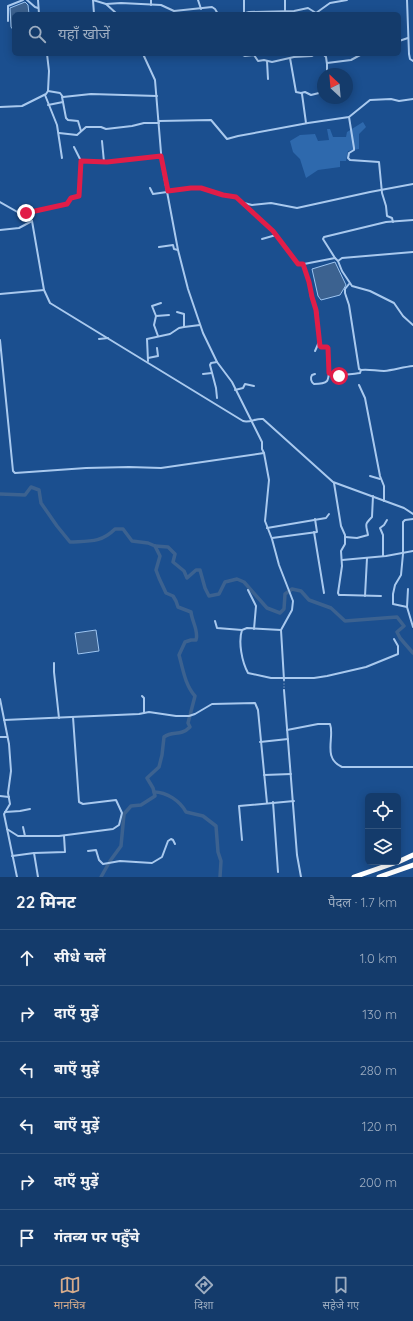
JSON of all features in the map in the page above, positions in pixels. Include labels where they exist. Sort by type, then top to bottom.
[{"type":"highway","points":[[401,860],[413,855]]},
{"type":"highway","points":[[354,877],[388,865]]},
{"type":"highway","points":[[379,877],[413,865]]},
{"type":"street","points":[[8,21],[8,6],[24,0]]},
{"type":"street","points":[[27,0],[38,8]]},
{"type":"street","points":[[38,0],[39,12]]},
{"type":"street","points":[[94,12],[93,0],[106,4],[117,1],[127,1],[160,5],[170,10],[177,11],[212,7],[217,12]]},
{"type":"street","points":[[104,0],[115,12]]},
{"type":"street","points":[[151,0],[151,5]]},
{"type":"street","points":[[198,0],[201,8]]},
{"type":"street","points":[[243,12],[244,0]]},
{"type":"street","points":[[285,0],[285,12],[308,8],[314,12]]},
{"type":"street","points":[[317,12],[332,3],[348,0]]},
{"type":"street","points":[[408,0],[408,38],[410,58],[413,61]]},
{"type":"street","points":[[401,40],[408,38]]},
{"type":"street","points":[[0,107],[23,106],[45,95],[48,91],[49,71],[47,56]]},
{"type":"street","points":[[144,56],[154,76],[157,96],[161,156],[178,250],[200,325],[217,362],[230,378],[262,442],[262,449],[269,480],[265,518],[279,565],[293,603],[292,610],[281,630],[284,679]]},
{"type":"street","points":[[255,56],[258,61],[274,62],[297,56],[312,56]]},
{"type":"street","points":[[325,56],[327,68]]},
{"type":"street","points":[[327,64],[352,60],[359,56]]},
{"type":"street","points":[[290,58],[296,92],[305,92],[311,95],[317,94]]},
{"type":"street","points":[[267,61],[268,79]]},
{"type":"street","points":[[48,91],[60,93],[66,119],[78,121],[81,131]]},
{"type":"street","points":[[301,93],[306,123]]},
{"type":"street","points":[[62,97],[91,94],[157,96]]},
{"type":"street","points":[[45,95],[48,105],[58,125],[62,158]]},
{"type":"street","points":[[59,133],[77,135],[86,127],[101,127],[106,129],[144,123],[211,120],[228,139],[306,123],[349,117],[369,101],[391,99],[399,101],[413,99]]},
{"type":"street","points":[[48,105],[63,102]]},
{"type":"street","points":[[349,117],[354,150],[348,153],[348,158],[350,160],[379,161],[381,189],[387,216],[392,218],[393,222]]},
{"type":"street","points":[[102,141],[104,162]]},
{"type":"street","points":[[24,215],[67,204],[71,198],[79,196],[81,161],[74,147]]},
{"type":"street","points":[[81,161],[104,162],[161,156]]},
{"type":"street","points":[[242,202],[252,205],[271,203],[294,208],[381,189],[413,184]]},
{"type":"street","points":[[150,188],[154,194],[191,188],[201,188],[234,197],[242,202],[276,235],[296,262],[300,265],[335,258]]},
{"type":"street","points":[[0,202],[24,215],[32,222],[44,290],[49,302],[108,338],[148,360],[243,421],[263,419],[334,483],[384,500],[404,508],[413,514]]},
{"type":"street","points":[[413,220],[386,222],[324,237],[323,240],[338,260],[349,284],[370,291],[394,303],[403,316],[413,325]]},
{"type":"street","points":[[0,230],[19,228],[32,222]]},
{"type":"street","points":[[262,239],[276,235]]},
{"type":"street","points":[[159,247],[172,245],[174,249],[178,250]]},
{"type":"street","points":[[338,260],[342,258],[413,252]]},
{"type":"street","points":[[303,264],[316,310],[320,347],[328,348],[329,373],[327,381],[316,385],[313,384],[311,379],[312,375],[315,374]]},
{"type":"street","points":[[349,284],[345,293],[350,308],[358,365],[359,369],[361,370]]},
{"type":"street","points":[[0,294],[44,290]]},
{"type":"street","points":[[158,336],[154,325],[156,316],[152,306],[161,303]]},
{"type":"street","points":[[177,312],[184,314],[184,327]]},
{"type":"street","points":[[156,316],[169,315]]},
{"type":"street","points":[[148,360],[146,339],[170,334],[184,327],[200,325]]},
{"type":"street","points":[[99,339],[108,338]]},
{"type":"street","points":[[0,340],[13,471],[15,473],[94,468],[161,468],[264,453]]},
{"type":"street","points":[[315,351],[319,342]]},
{"type":"street","points":[[148,360],[158,356],[156,348]]},
{"type":"street","points":[[217,362],[210,364],[217,398]]},
{"type":"street","points":[[329,373],[339,376],[351,373],[360,373],[361,370],[381,371],[413,366]]},
{"type":"street","points":[[203,374],[212,373]]},
{"type":"street","points":[[0,378],[4,376]]},
{"type":"street","points":[[235,390],[243,388],[245,384],[254,386]]},
{"type":"street","points":[[359,385],[365,398],[380,476],[384,486],[384,500]]},
{"type":"street","points":[[370,476],[382,480]]},
{"type":"street","points":[[334,483],[341,526],[345,534],[344,546],[341,550],[342,560],[338,594],[381,596]]},
{"type":"street","points":[[345,538],[357,538],[368,535],[366,522],[372,517],[373,496]]},
{"type":"street","points":[[267,528],[326,518],[328,514]]},
{"type":"street","points":[[315,519],[317,531],[314,532],[324,593]]},
{"type":"street","points":[[407,607],[393,603],[393,594],[400,576],[403,554],[403,522],[405,520],[413,519]]},
{"type":"street","points":[[383,556],[383,535],[380,528],[387,520]]},
{"type":"street","points":[[272,538],[314,532]]},
{"type":"street","points":[[342,560],[403,554],[413,551]]},
{"type":"street","points":[[365,596],[367,558]]},
{"type":"street","points":[[408,589],[407,607],[413,627]]},
{"type":"street","points":[[248,590],[256,606],[254,628]]},
{"type":"street","points":[[215,621],[217,628],[242,630],[254,628],[281,630]]},
{"type":"street","points":[[242,630],[242,652],[248,673],[284,679],[314,678],[366,667],[398,654],[398,646],[394,638]]},
{"type":"street","points":[[54,663],[59,718]]},
{"type":"street","points":[[284,690],[294,801],[297,855],[301,877]]},
{"type":"street","points":[[142,696],[144,698],[144,713]]},
{"type":"street","points":[[0,699],[11,770],[8,793],[10,804],[5,813],[17,877]]},
{"type":"street","points":[[4,720],[144,713],[190,716],[210,704],[255,703],[258,710],[267,803]]},
{"type":"street","points":[[7,829],[18,836],[64,836],[115,829],[119,825],[122,817],[120,807],[116,800],[83,804],[79,802],[72,717]]},
{"type":"street","points":[[287,730],[318,724],[330,724],[331,755],[338,765],[342,767],[413,767]]},
{"type":"street","points":[[0,737],[7,737]]},
{"type":"street","points":[[260,742],[288,739]]},
{"type":"street","points":[[264,775],[291,774]]},
{"type":"street","points":[[0,796],[9,797]]},
{"type":"street","points":[[242,840],[238,806],[294,801]]},
{"type":"street","points":[[273,802],[278,872]]},
{"type":"street","points":[[0,815],[30,809]]},
{"type":"street","points":[[23,827],[25,836]]},
{"type":"street","points":[[12,856],[34,853],[65,852],[64,836]]},
{"type":"street","points":[[88,852],[96,850],[99,860],[103,864],[120,861],[152,863],[162,857],[168,841],[171,839],[175,844]]},
{"type":"street","points":[[34,853],[38,877]]},
{"type":"shaded area","points":[[25,2],[28,5],[29,12],[12,12],[12,28],[11,27],[10,8]]},
{"type":"shaded area","points":[[363,122],[366,127],[359,134],[359,149],[348,151],[346,161],[340,161],[340,167],[318,170],[306,178],[300,159],[293,152],[290,141],[300,135],[315,134],[318,141],[329,140],[327,129],[330,129],[333,137],[346,137],[347,132]]},
{"type":"shaded area","points":[[335,262],[346,285],[340,295],[321,300],[318,296],[312,269]]},
{"type":"shaded area","points":[[96,630],[99,651],[78,654],[75,633]]},
{"type":"waterway","points":[[0,494],[25,495],[31,487],[39,490],[41,503],[70,542],[100,539],[110,534],[115,529],[123,529],[132,541],[168,547],[175,554],[173,562],[184,571],[187,578],[196,570],[200,570],[209,596],[219,594],[225,582],[237,579],[244,582],[267,608],[280,613],[284,609],[285,594],[292,589],[301,591],[309,600],[331,608],[345,621],[397,617],[404,626],[397,632],[400,638],[413,653]]},
{"type":"waterway","points":[[101,877],[121,846],[124,814],[131,806],[141,805],[155,796],[153,788],[147,778],[159,767],[164,737],[170,734],[183,732],[190,727],[188,723],[195,696],[187,682],[179,655],[185,642],[196,640],[196,630],[191,612],[178,607],[173,596],[166,593],[156,570],[160,556],[155,546]]},
{"type":"waterway","points":[[154,792],[168,795],[177,801],[186,812],[203,816],[216,826],[218,852],[221,861],[220,877]]},
{"type":"tunnel","points":[[284,680],[284,690]]},
{"type":"route","points":[[26,213],[68,204],[71,198],[78,197],[80,195],[81,161],[107,162],[161,156],[168,191],[201,188],[223,195],[236,197],[273,231],[298,264],[303,264],[316,307],[320,347],[328,348],[329,373],[339,376]]}]
